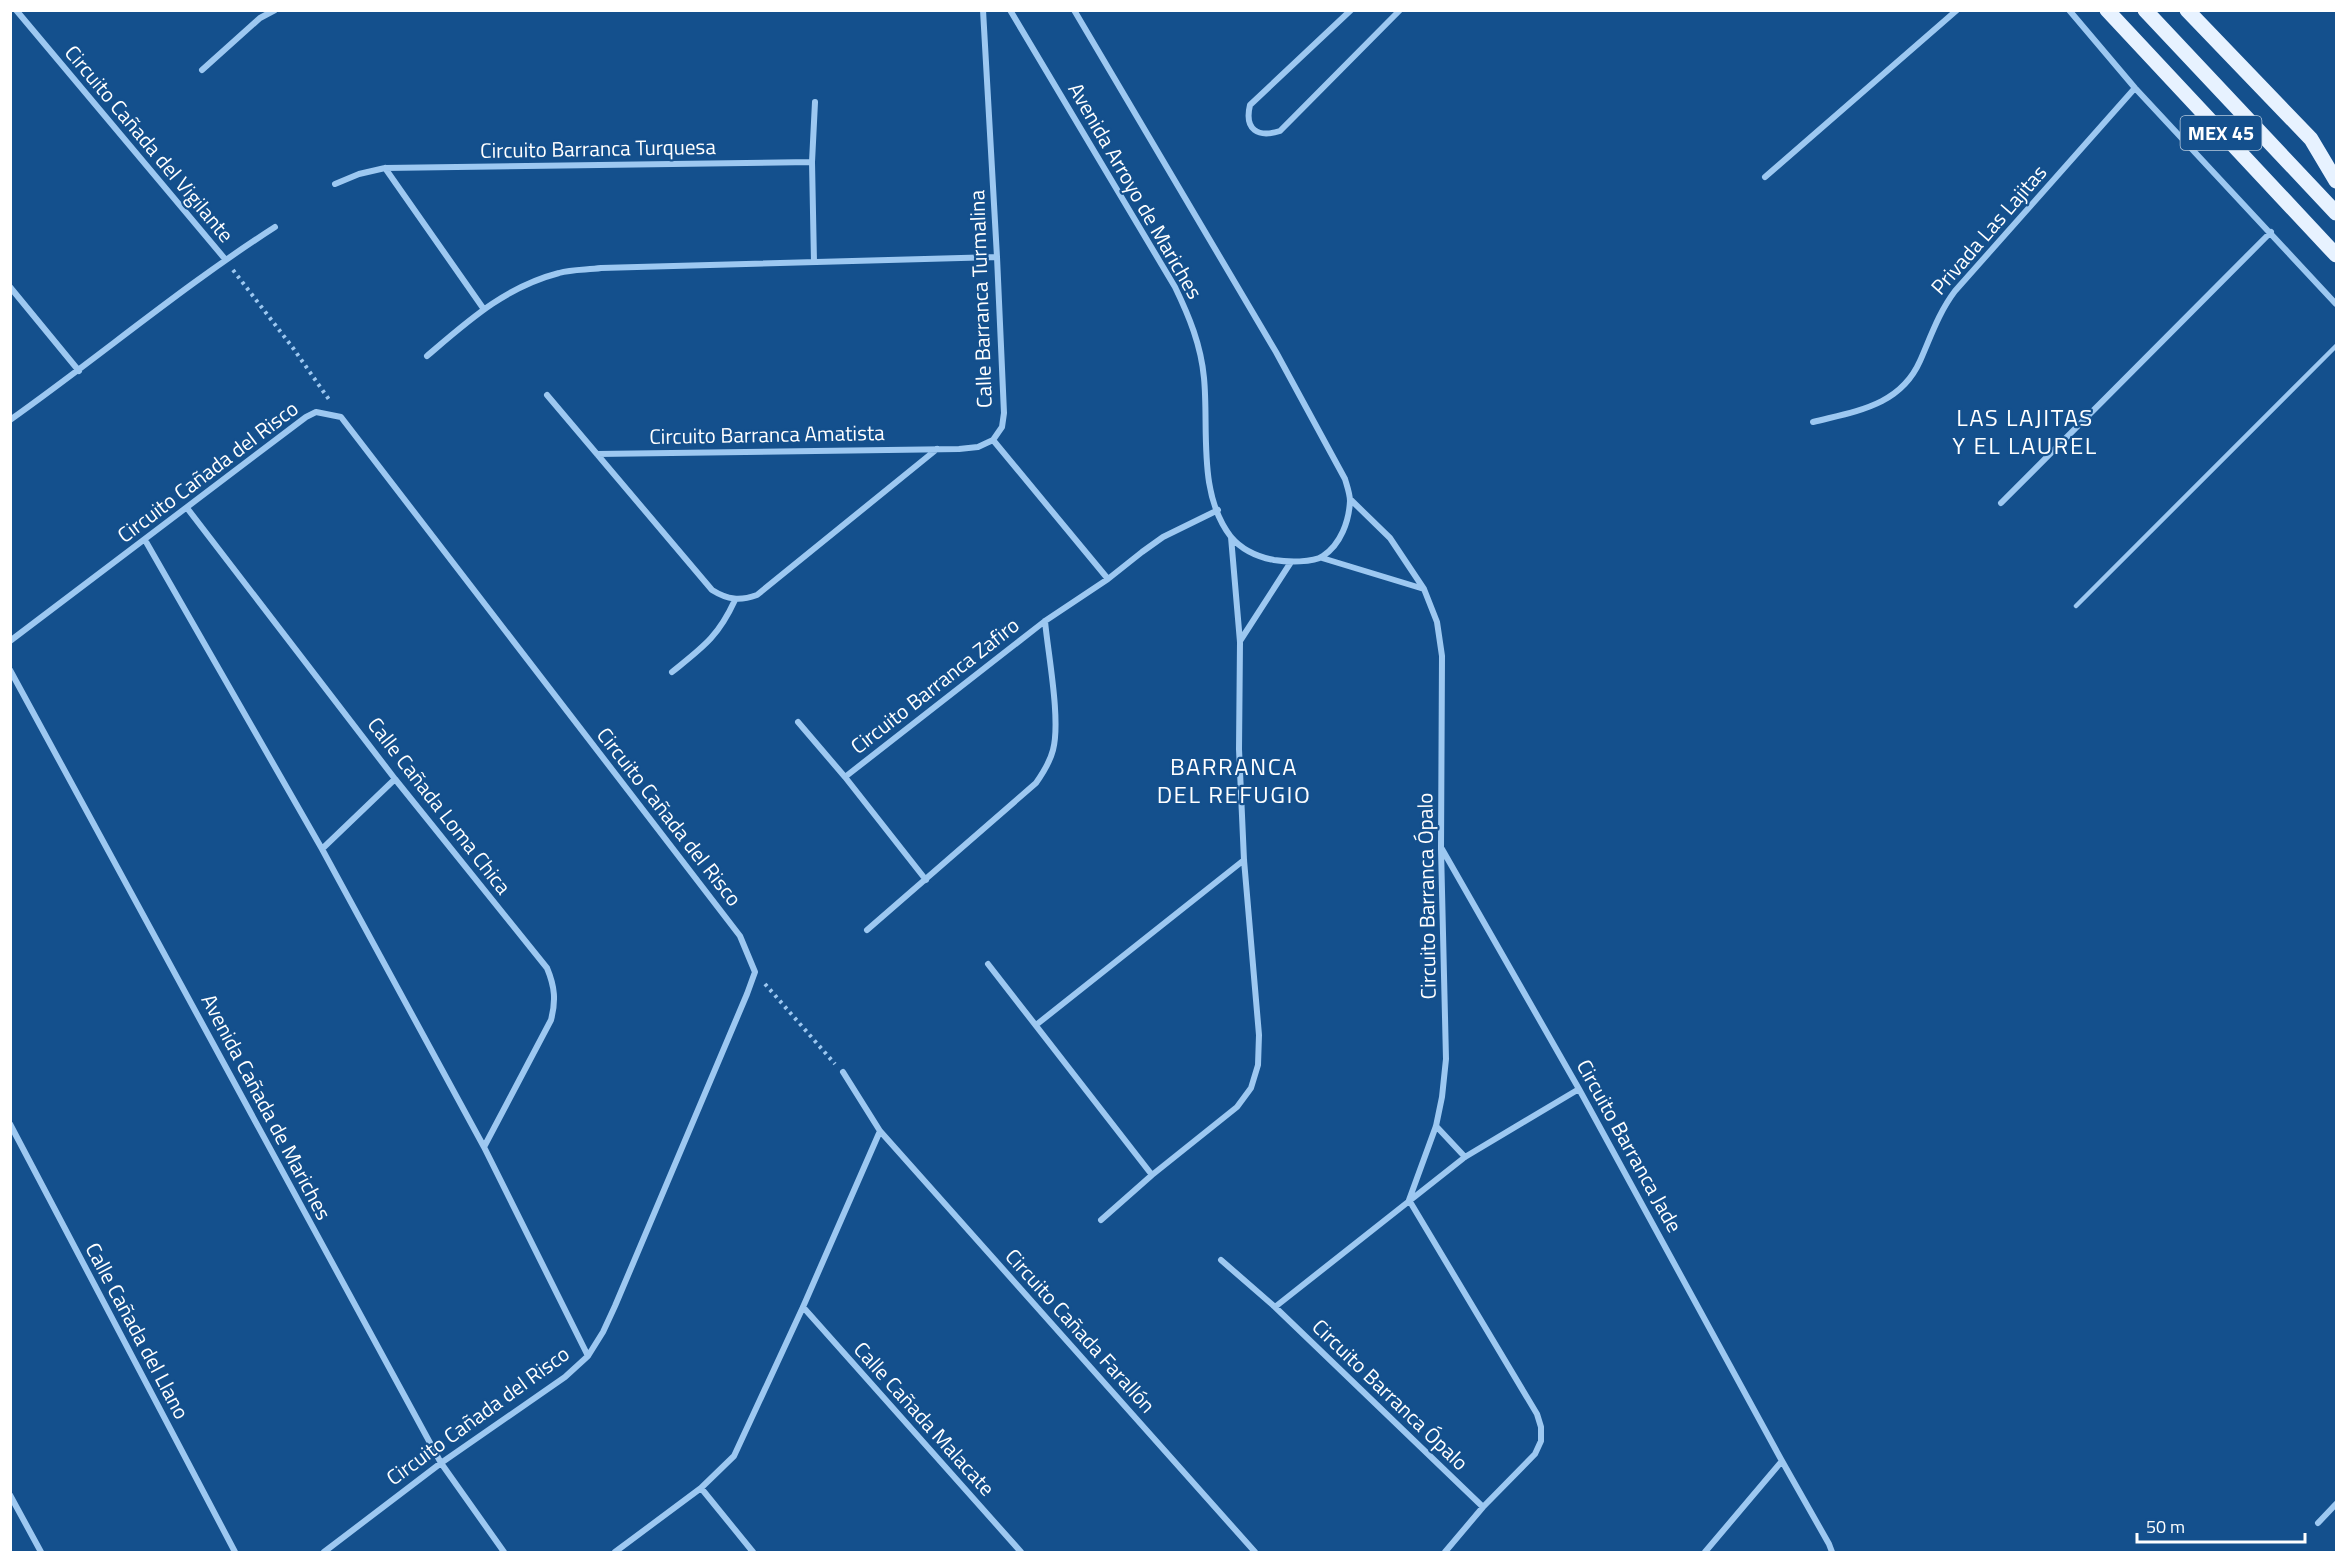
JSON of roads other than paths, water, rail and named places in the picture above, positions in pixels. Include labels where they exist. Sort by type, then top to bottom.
[{"type":"main road","name":"MEX 45","points":[[2107,10],[2337,255]]},
{"type":"main road","name":"MEX 45","points":[[2145,10],[2337,213]]},
{"type":"main road","points":[[2187,10],[2311,139],[2337,181]]},
{"type":"street","name":"Circuito Cañada del Vigilante","points":[[10,420],[80,371],[225,259],[16,10]]},
{"type":"street","points":[[254,10],[260,18]]},
{"type":"street","points":[[202,70],[260,18],[275,10]]},
{"type":"street","name":"Calle Barranca Turmalina","points":[[983,10],[1004,413],[1002,427],[993,440]]},
{"type":"street","name":"Avenida Arroyo de Mariches","points":[[1010,10],[1175,287],[1189,316],[1204,376],[1208,477],[1218,510],[1231,536]]},
{"type":"street","name":"Avenida Arroyo de Mariches","points":[[1074,10],[1276,352],[1336,460],[1345,479],[1350,499]]},
{"type":"street","points":[[1351,10],[1251,105],[1248,116],[1251,127],[1259,133],[1270,134],[1280,130],[1400,10]]},
{"type":"street","points":[[1765,177],[1957,10]]},
{"type":"street","points":[[2069,10],[2135,88],[2337,304]]},
{"type":"street","name":"Privada Las Lajitas","points":[[1813,422],[1887,400],[1907,384],[1920,363],[1944,306],[1955,291],[2135,88]]},
{"type":"street","points":[[814,262],[812,162],[815,102]]},
{"type":"street","name":"Circuito Barranca Turquesa","points":[[335,184],[359,174],[385,168],[812,162]]},
{"type":"street","points":[[385,168],[483,308]]},
{"type":"street","points":[[225,259],[275,227]]},
{"type":"street","points":[[2001,503],[2271,232]]},
{"type":"street","points":[[427,356],[483,308],[523,285],[560,272],[601,268],[997,257]]},
{"type":"street","points":[[10,287],[80,371]]},
{"type":"street","points":[[547,395],[712,590],[722,597],[735,600],[757,595],[937,449]]},
{"type":"street","name":"Circuito Cañada del Risco","points":[[10,641],[306,417],[316,412],[340,417],[740,936],[755,972],[615,1306],[588,1356],[565,1377],[441,1463],[324,1552]]},
{"type":"street","points":[[993,440],[1108,579]]},
{"type":"street","name":"Circuito Barranca Amatista","points":[[597,454],[937,449],[978,447],[993,440]]},
{"type":"street","points":[[1322,558],[1338,542],[1346,523],[1350,499]]},
{"type":"street","name":"Circuito Barranca Ópalo","points":[[1350,499],[1390,538],[1424,589],[1437,622],[1442,656],[1442,849],[1446,1059],[1436,1126],[1409,1200]]},
{"type":"street","name":"Calle Cañada Loma Chica","points":[[187,508],[395,779],[547,968],[554,985],[555,1004],[551,1020],[484,1147]]},
{"type":"street","name":"Circuito Barranca Zafiro","points":[[845,777],[1045,621],[1108,579],[1163,537],[1218,510]]},
{"type":"street","points":[[1231,536],[1247,551],[1265,558],[1291,562],[1322,558],[1424,589]]},
{"type":"street","points":[[1101,1220],[1237,1107],[1251,1088],[1258,1065],[1259,1035],[1244,860],[1239,749],[1240,642],[1231,536]]},
{"type":"street","points":[[145,540],[322,849],[484,1147],[588,1356]]},
{"type":"street","points":[[1240,642],[1291,562]]},
{"type":"street","points":[[672,672],[708,643],[724,623],[735,600]]},
{"type":"street","name":"Circuito Barranca Zafiro","points":[[867,930],[1036,783],[1046,768],[1053,750],[1056,728],[1045,621]]},
{"type":"street","name":"Avenida Cañada de Mariches","points":[[10,670],[441,1463],[504,1552]]},
{"type":"street","name":"Circuito Barranca Zafiro","points":[[798,722],[845,777],[926,880]]},
{"type":"street","points":[[322,849],[395,779]]},
{"type":"street","name":"Circuito Barranca Jade","points":[[1442,849],[1579,1089],[1832,1552]]},
{"type":"street","points":[[1036,1025],[1244,860]]},
{"type":"street","points":[[988,964],[1152,1176]]},
{"type":"street","name":"Circuito Cañada Farallón","points":[[843,1072],[880,1131],[1255,1552]]},
{"type":"street","points":[[1275,1307],[1465,1157],[1579,1089]]},
{"type":"street","name":"Calle Cañada del Llano","points":[[10,1124],[235,1552]]},
{"type":"street","points":[[1436,1126],[1465,1157]]},
{"type":"street","points":[[615,1552],[702,1488],[734,1456],[880,1131]]},
{"type":"street","points":[[1409,1200],[1537,1414],[1541,1427],[1541,1441],[1535,1454],[1483,1507],[1445,1552]]},
{"type":"street","name":"Circuito Barranca Ópalo","points":[[1221,1260],[1275,1307],[1483,1507]]},
{"type":"street","name":"Calle Cañada Malacate","points":[[802,1307],[1021,1552]]},
{"type":"street","points":[[1705,1552],[1782,1461]]},
{"type":"street","points":[[702,1488],[753,1552]]},
{"type":"street","points":[[10,1495],[41,1552]]},
{"type":"street","points":[[2318,1523],[2337,1504]]},
{"type":"lane","points":[[2076,606],[2337,346]]},
{"type":"district","name":"LAS LAJITAS Y EL LAUREL","points":[[2025,432]]},
{"type":"district","name":"BARRANCA DEL REFUGIO","points":[[1234,781]]}]
